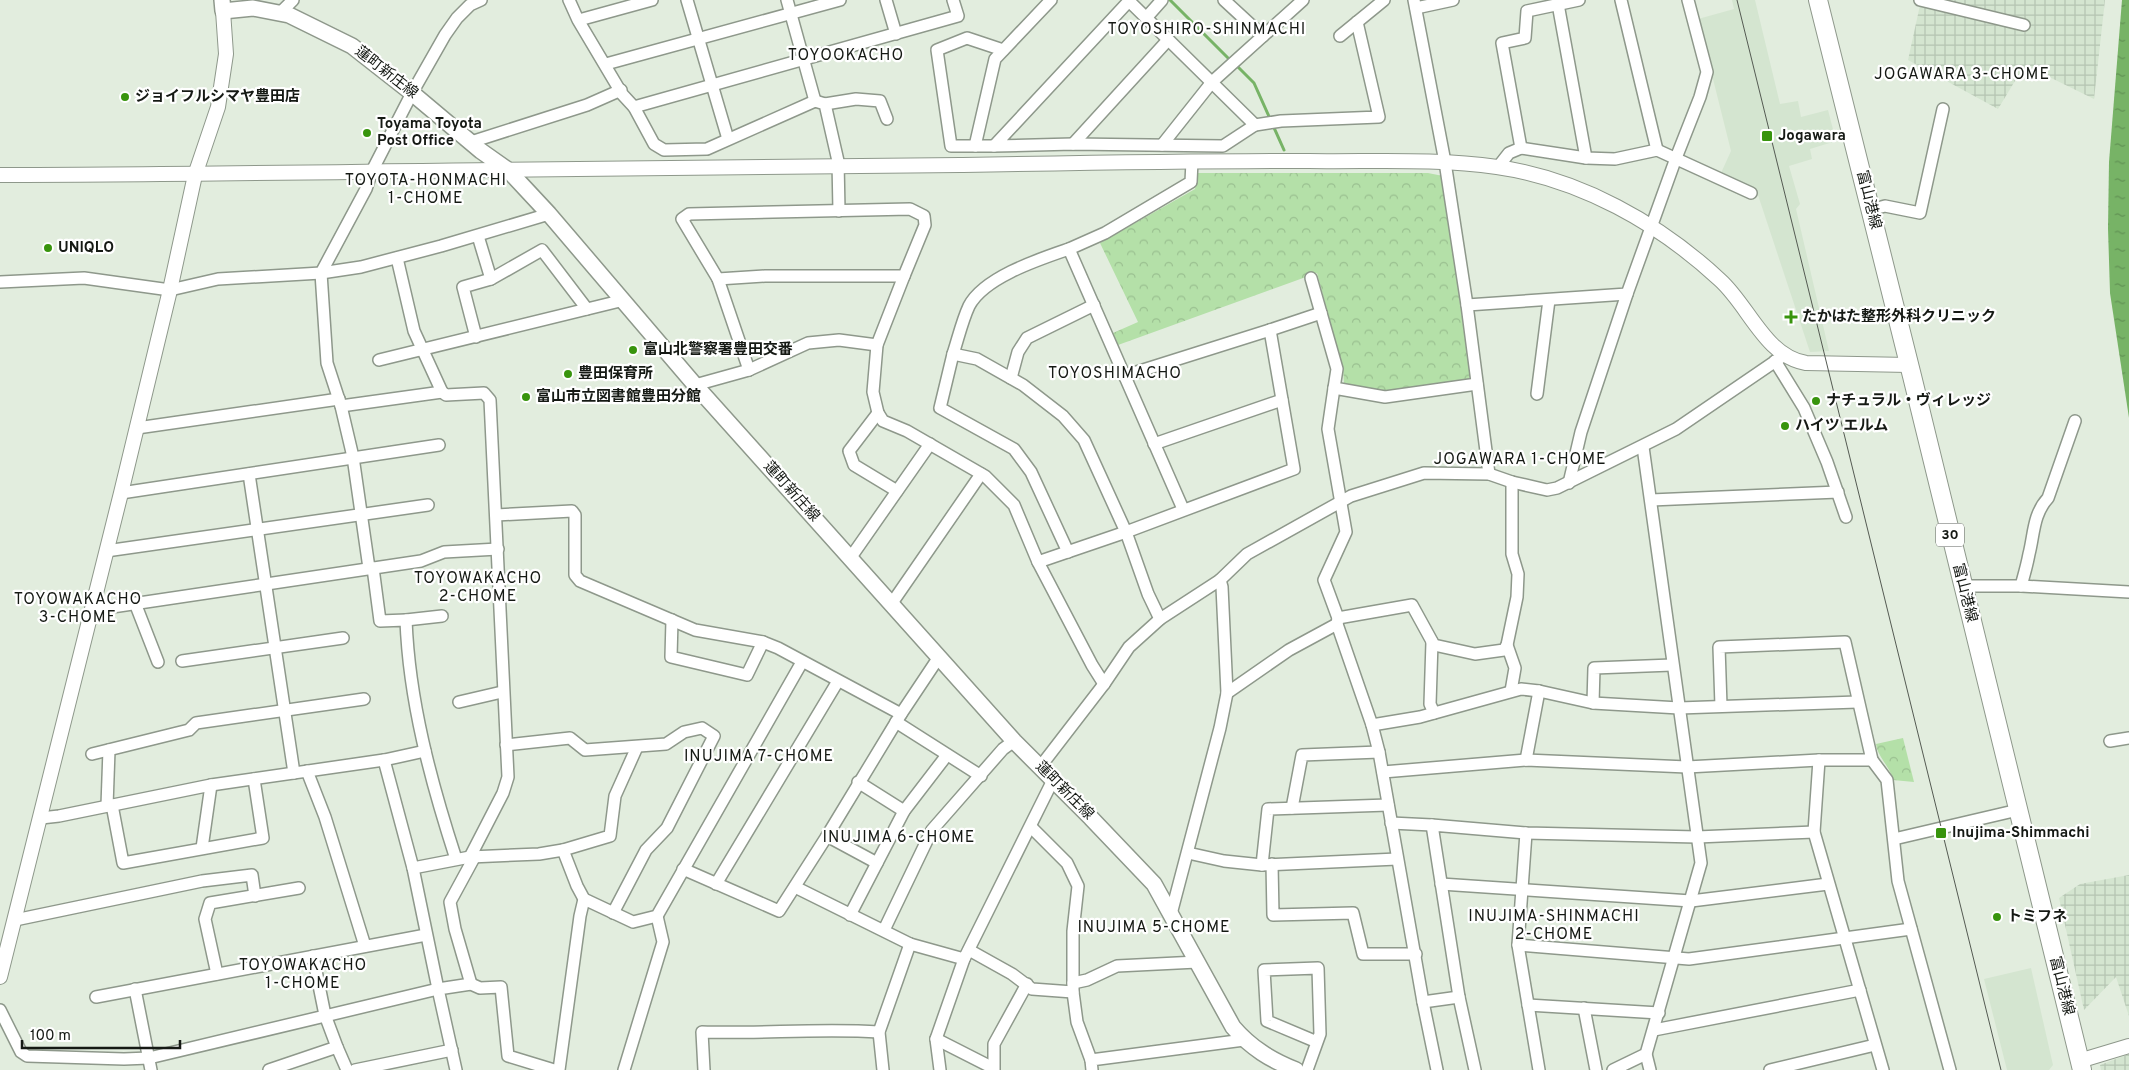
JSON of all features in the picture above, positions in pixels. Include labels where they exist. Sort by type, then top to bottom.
[{"type":"main road","name":"富山港線","points":[[1818,0],[2080,1066]]},
{"type":"main road","name":"蓮町新庄線","points":[[222,5],[253,8],[289,15],[352,46],[508,170],[550,214],[695,385],[851,557],[1014,742],[1154,884],[1233,1027],[1244,1040],[1261,1054],[1296,1070]]},
{"type":"street","points":[[280,13],[293,0]]},
{"type":"street","points":[[442,616],[380,621],[353,457],[340,402],[327,363],[321,273],[366,189],[372,171],[412,93],[457,18],[470,5],[481,0]]},
{"type":"street","points":[[569,0],[578,20],[621,90],[634,106],[654,144],[664,150],[707,149],[820,102],[856,99],[880,101],[887,119]]},
{"type":"street","points":[[578,20],[652,0]]},
{"type":"street","points":[[688,0],[728,139]]},
{"type":"street","points":[[788,0],[804,60],[820,102],[837,166],[839,211]]},
{"type":"street","points":[[606,64],[840,0]]},
{"type":"street","points":[[886,0],[896,34]]},
{"type":"street","points":[[634,106],[958,16],[953,0]]},
{"type":"street","points":[[975,146],[994,59],[1051,0]]},
{"type":"street","points":[[1146,18],[1162,0]]},
{"type":"street","points":[[1224,0],[1263,36]]},
{"type":"street","points":[[1162,145],[1212,82],[1303,0]]},
{"type":"street","points":[[1340,36],[1384,0]]},
{"type":"street","points":[[1453,0],[1415,4],[1445,162],[1467,305],[1489,474]]},
{"type":"street","points":[[1521,148],[1502,42],[1525,38],[1527,11],[1579,0]]},
{"type":"street","points":[[1620,0],[1657,150]]},
{"type":"street","points":[[1569,483],[1581,432],[1627,294],[1676,158],[1700,98],[1707,72],[1688,0]]},
{"type":"street","points":[[1920,0],[2024,25]]},
{"type":"street","points":[[994,146],[1128,1],[1255,125]]},
{"type":"street","points":[[1558,4],[1586,158]]},
{"type":"street","points":[[0,977],[137,428],[195,175],[218,107],[226,54],[222,5]]},
{"type":"street","points":[[1003,50],[966,38],[937,50],[950,146],[1073,144],[1223,146],[1255,125],[1281,120],[1379,117],[1357,22]]},
{"type":"street","points":[[1073,144],[1168,40]]},
{"type":"street","points":[[471,142],[587,105],[621,90]]},
{"type":"street","points":[[1870,210],[1885,206],[1920,213],[1943,109]]},
{"type":"street","points":[[1498,167],[1509,153],[1521,148],[1586,158],[1615,159],[1657,150],[1751,193]]},
{"type":"street","points":[[1068,552],[1031,472],[1014,450],[940,408],[953,354],[970,305],[989,284],[1105,232],[1191,182],[1192,161]]},
{"type":"street","points":[[0,175],[195,175],[372,171],[1192,161],[1445,162],[1498,167],[1542,176],[1578,189],[1652,227],[1722,281],[1779,358],[1804,408],[1827,462],[1846,517]]},
{"type":"street","points":[[749,370],[718,279],[682,219],[689,214],[910,209],[924,216],[925,225],[877,345],[873,392],[878,413],[883,421],[907,431],[981,474],[1014,505],[1038,562],[1092,665],[1104,684]]},
{"type":"street","points":[[0,282],[84,278],[170,290],[218,279],[321,273],[361,267],[397,258],[550,214]]},
{"type":"street","points":[[478,236],[490,279]]},
{"type":"street","points":[[1069,249],[1184,509]]},
{"type":"street","points":[[476,337],[463,287],[490,279],[542,250],[587,309]]},
{"type":"street","points":[[397,258],[414,330],[442,392],[446,395],[484,393],[490,400],[498,549],[502,692],[508,778],[503,793],[450,902],[455,929],[471,984]]},
{"type":"street","points":[[718,279],[765,276],[904,276]]},
{"type":"street","points":[[1311,278],[1337,369],[1328,429],[1346,532],[1324,580],[1372,725],[1379,752],[1423,1002],[1437,1070]]},
{"type":"street","points":[[1467,305],[1627,294]]},
{"type":"street","points":[[379,360],[624,300]]},
{"type":"street","points":[[1537,394],[1549,300]]},
{"type":"street","points":[[1011,378],[1018,352],[1027,338],[1094,305]]},
{"type":"street","points":[[1124,376],[1321,313]]},
{"type":"street","points":[[1038,562],[1126,532],[1294,469],[1270,330]]},
{"type":"street","points":[[695,385],[749,370],[808,343],[839,340],[877,345]]},
{"type":"street","points":[[953,354],[977,359],[1023,384],[1063,416],[1084,440],[1126,532],[1148,594],[1160,619]]},
{"type":"street","points":[[1040,767],[1104,684],[1129,647],[1160,619],[1220,580],[1247,554],[1351,496],[1424,473],[1489,474],[1512,482],[1547,490],[1569,483],[1676,429],[1779,358],[1806,363],[1909,364]]},
{"type":"street","points":[[1334,388],[1385,398],[1477,384]]},
{"type":"street","points":[[137,428],[340,402],[442,392]]},
{"type":"street","points":[[1154,444],[1282,400]]},
{"type":"street","points":[[878,413],[849,451],[854,465],[897,491]]},
{"type":"street","points":[[2021,586],[2030,553],[2031,536],[2040,506],[2048,498],[2075,421]]},
{"type":"street","points":[[121,493],[439,444]]},
{"type":"street","points":[[851,557],[930,444]]},
{"type":"street","points":[[1643,447],[1701,864],[1646,1054],[1650,1070]]},
{"type":"street","points":[[249,474],[294,773]]},
{"type":"street","points":[[892,603],[981,474]]},
{"type":"street","points":[[1227,692],[1289,650],[1337,621],[1412,605],[1434,645],[1475,654],[1504,650],[1507,645],[1517,597],[1518,574],[1512,554],[1512,482]]},
{"type":"street","points":[[1651,500],[1838,492]]},
{"type":"street","points":[[106,551],[428,505]]},
{"type":"street","points":[[496,515],[572,511],[575,515],[575,575],[580,581],[695,630],[763,642],[838,681],[898,718],[981,776]]},
{"type":"street","points":[[92,610],[421,561],[444,552],[498,549]]},
{"type":"street","points":[[1170,914],[1188,853],[1220,728],[1227,692],[1222,587],[1220,580]]},
{"type":"street","points":[[1962,586],[2021,586],[2129,592]]},
{"type":"street","points":[[135,603],[158,662]]},
{"type":"street","points":[[406,620],[408,658],[425,751],[456,859]]},
{"type":"street","points":[[672,620],[671,658],[748,675],[763,642]]},
{"type":"street","points":[[182,661],[343,638]]},
{"type":"street","points":[[1432,642],[1430,704],[1434,714]]},
{"type":"street","points":[[1721,706],[1719,647],[1845,642],[1872,760],[1887,780],[1898,881],[1950,1070]]},
{"type":"street","points":[[1507,645],[1515,668],[1511,691]]},
{"type":"street","points":[[683,869],[779,911],[898,718],[939,657]]},
{"type":"street","points":[[624,1070],[662,942],[657,916],[802,662]]},
{"type":"street","points":[[1593,702],[1594,668],[1672,665]]},
{"type":"street","points":[[716,884],[838,681]]},
{"type":"street","points":[[1372,725],[1434,714],[1521,688],[1593,702],[1679,708],[1858,702]]},
{"type":"street","points":[[1526,760],[1539,691]]},
{"type":"street","points":[[459,702],[502,692]]},
{"type":"street","points":[[92,754],[189,730],[196,723],[364,699]]},
{"type":"street","points":[[506,745],[570,738],[585,750],[637,747],[666,744],[684,732],[702,728],[714,736],[667,828],[646,850],[613,912]]},
{"type":"street","points":[[2110,741],[2129,738]]},
{"type":"street","points":[[884,930],[932,830],[1003,749],[1014,742]]},
{"type":"street","points":[[413,868],[473,857],[539,854],[563,850],[610,836],[615,796],[637,747]]},
{"type":"street","points":[[109,750],[109,806],[123,863],[263,838],[254,779]]},
{"type":"street","points":[[41,818],[211,786],[384,760],[425,751]]},
{"type":"street","points":[[1292,808],[1302,755],[1379,752]]},
{"type":"street","points":[[850,915],[904,811],[947,754]]},
{"type":"street","points":[[384,760],[413,868],[456,1070]]},
{"type":"street","points":[[1383,772],[1526,760],[1687,767],[1818,760],[1872,760]]},
{"type":"street","points":[[1818,760],[1814,832],[1882,1070]]},
{"type":"street","points":[[308,771],[325,818],[364,946]]},
{"type":"street","points":[[940,1070],[936,1039],[966,955],[1053,780]]},
{"type":"street","points":[[858,782],[904,811]]},
{"type":"street","points":[[202,848],[211,786]]},
{"type":"street","points":[[1388,805],[1268,809],[1267,865],[1273,915],[1352,913],[1363,954],[1416,954]]},
{"type":"street","points":[[1894,839],[2018,810]]},
{"type":"street","points":[[1391,823],[1526,833],[1697,837],[1814,832]]},
{"type":"street","points":[[1432,826],[1459,997],[1474,1070]]},
{"type":"street","points":[[1031,827],[1066,863],[1078,886],[1072,931],[1073,988],[1077,1022],[1092,1065],[1244,1040]]},
{"type":"street","points":[[1526,833],[1518,945],[1539,1070]]},
{"type":"street","points":[[827,836],[877,863]]},
{"type":"street","points":[[563,850],[584,899],[633,922],[657,916]]},
{"type":"street","points":[[1188,853],[1224,861],[1267,865],[1397,859]]},
{"type":"street","points":[[15,920],[202,880],[252,875],[255,896]]},
{"type":"street","points":[[1440,884],[1691,902],[1828,884]]},
{"type":"street","points":[[795,887],[910,944],[966,955],[1027,984],[1032,989],[1073,988],[1117,966],[1197,962]]},
{"type":"street","points":[[217,974],[206,919],[210,902],[299,888]]},
{"type":"street","points":[[559,1070],[584,899]]},
{"type":"street","points":[[1518,945],[1689,959],[1911,929]]},
{"type":"street","points":[[96,997],[426,935]]},
{"type":"street","points":[[883,1070],[879,1032],[910,944]]},
{"type":"street","points":[[313,956],[326,1015],[337,1048],[348,1070]]},
{"type":"street","points":[[1307,1070],[1320,1034],[1318,968],[1264,970],[1267,1022],[1317,1042]]},
{"type":"street","points":[[0,1010],[20,1052],[27,1056],[148,1058],[438,989],[471,984],[480,988],[501,987],[508,1056],[554,1070]]},
{"type":"street","points":[[936,1039],[994,1069],[994,1044],[1027,984]]},
{"type":"street","points":[[135,990],[151,1070]]},
{"type":"street","points":[[1654,1030],[1860,990]]},
{"type":"street","points":[[1423,1002],[1459,997]]},
{"type":"street","points":[[1528,1005],[1659,1013]]},
{"type":"street","points":[[1584,1008],[1596,1070]]},
{"type":"street","points":[[704,1070],[702,1032],[744,1034],[854,1030],[879,1032]]},
{"type":"street","points":[[1770,1070],[1875,1046]]},
{"type":"street","points":[[2080,1066],[2129,1046]]},
{"type":"street","points":[[268,1070],[337,1048]]},
{"type":"street","points":[[355,1070],[452,1050]]},
{"type":"street","points":[[1613,1070],[1646,1054]]},
{"type":"shaded area","points":[[1732,0],[1755,0],[1780,104],[1798,101],[1801,117],[1828,110],[1836,141],[1810,149],[1812,159],[1789,166],[1800,204],[1796,209],[1829,351],[1810,352],[1757,192],[1721,173],[1731,151],[1698,19],[1734,9]]},
{"type":"shaded area","points":[[1944,0],[2105,0],[2094,99],[2037,71],[2021,71],[1998,109],[1908,60],[1920,5],[2025,31],[2027,20]]},
{"type":"shaded area","points":[[2129,875],[2129,1016],[2116,977],[2084,1010],[2059,898],[2080,884]]},
{"type":"shaded area","points":[[2031,968],[2053,1065],[2049,1070],[2007,1070],[1984,979]]},
{"type":"shaded area","points":[[2129,1054],[2129,1070],[2101,1070],[2100,1065]]},
{"type":"green space","points":[[1197,173],[1428,173],[1443,176],[1470,377],[1467,380],[1388,392],[1344,384],[1343,369],[1317,273],[1118,345],[1113,333],[1138,322],[1100,243],[1195,189]]},
{"type":"green space","points":[[1903,738],[1914,782],[1893,780],[1877,749],[1876,744]]},
{"type":"water","points":[[2122,0],[2129,0],[2129,418],[2110,293],[2108,229],[2109,162]]},
{"type":"waterway","points":[[1170,0],[1231,61]]},
{"type":"waterway","points":[[1236,65],[1254,83],[1284,150]]},
{"type":"tram line","points":[[1737,0],[2001,1070]]},
{"type":"place","name":"ジョイフルシマヤ豊田店","points":[[125,97]]},
{"type":"place","name":"Toyama Toyota Post Office","points":[[367,133]]},
{"type":"place","name":"Jogawara","points":[[1767,136]]},
{"type":"place","name":"UNIQLO","points":[[48,248]]},
{"type":"place","name":"たかはた整形外科クリニック","points":[[1791,317]]},
{"type":"place","name":"富山北警察署豊田交番","points":[[633,350]]},
{"type":"place","name":"豊田保育所","points":[[568,374]]},
{"type":"place","name":"富山市立図書館豊田分館","points":[[526,397]]},
{"type":"place","name":"ナチュラル・ヴィレッジ","points":[[1816,401]]},
{"type":"place","name":"ハイツ エルム","points":[[1785,426]]},
{"type":"place","name":"Inujima-Shimmachi","points":[[1941,833]]},
{"type":"place","name":"トミフネ","points":[[1997,917]]},
{"type":"district","name":"TOYOSHIRO-SHINMACHI","points":[[1207,30]]},
{"type":"district","name":"TOYOOKACHO","points":[[846,56]]},
{"type":"district","name":"JOGAWARA 3-CHOME","points":[[1962,75]]},
{"type":"district","name":"TOYOTA-HONMACHI 1-CHOME","points":[[426,190]]},
{"type":"district","name":"TOYOSHIMACHO","points":[[1115,374]]},
{"type":"district","name":"JOGAWARA 1-CHOME","points":[[1520,460]]},
{"type":"district","name":"TOYOWAKACHO 2-CHOME","points":[[478,588]]},
{"type":"district","name":"TOYOWAKACHO 3-CHOME","points":[[78,609]]},
{"type":"district","name":"INUJIMA 7-CHOME","points":[[759,757]]},
{"type":"district","name":"INUJIMA 6-CHOME","points":[[899,838]]},
{"type":"district","name":"INUJIMA-SHINMACHI 2-CHOME","points":[[1554,926]]},
{"type":"district","name":"INUJIMA 5-CHOME","points":[[1154,928]]},
{"type":"district","name":"TOYOWAKACHO 1-CHOME","points":[[303,975]]}]
